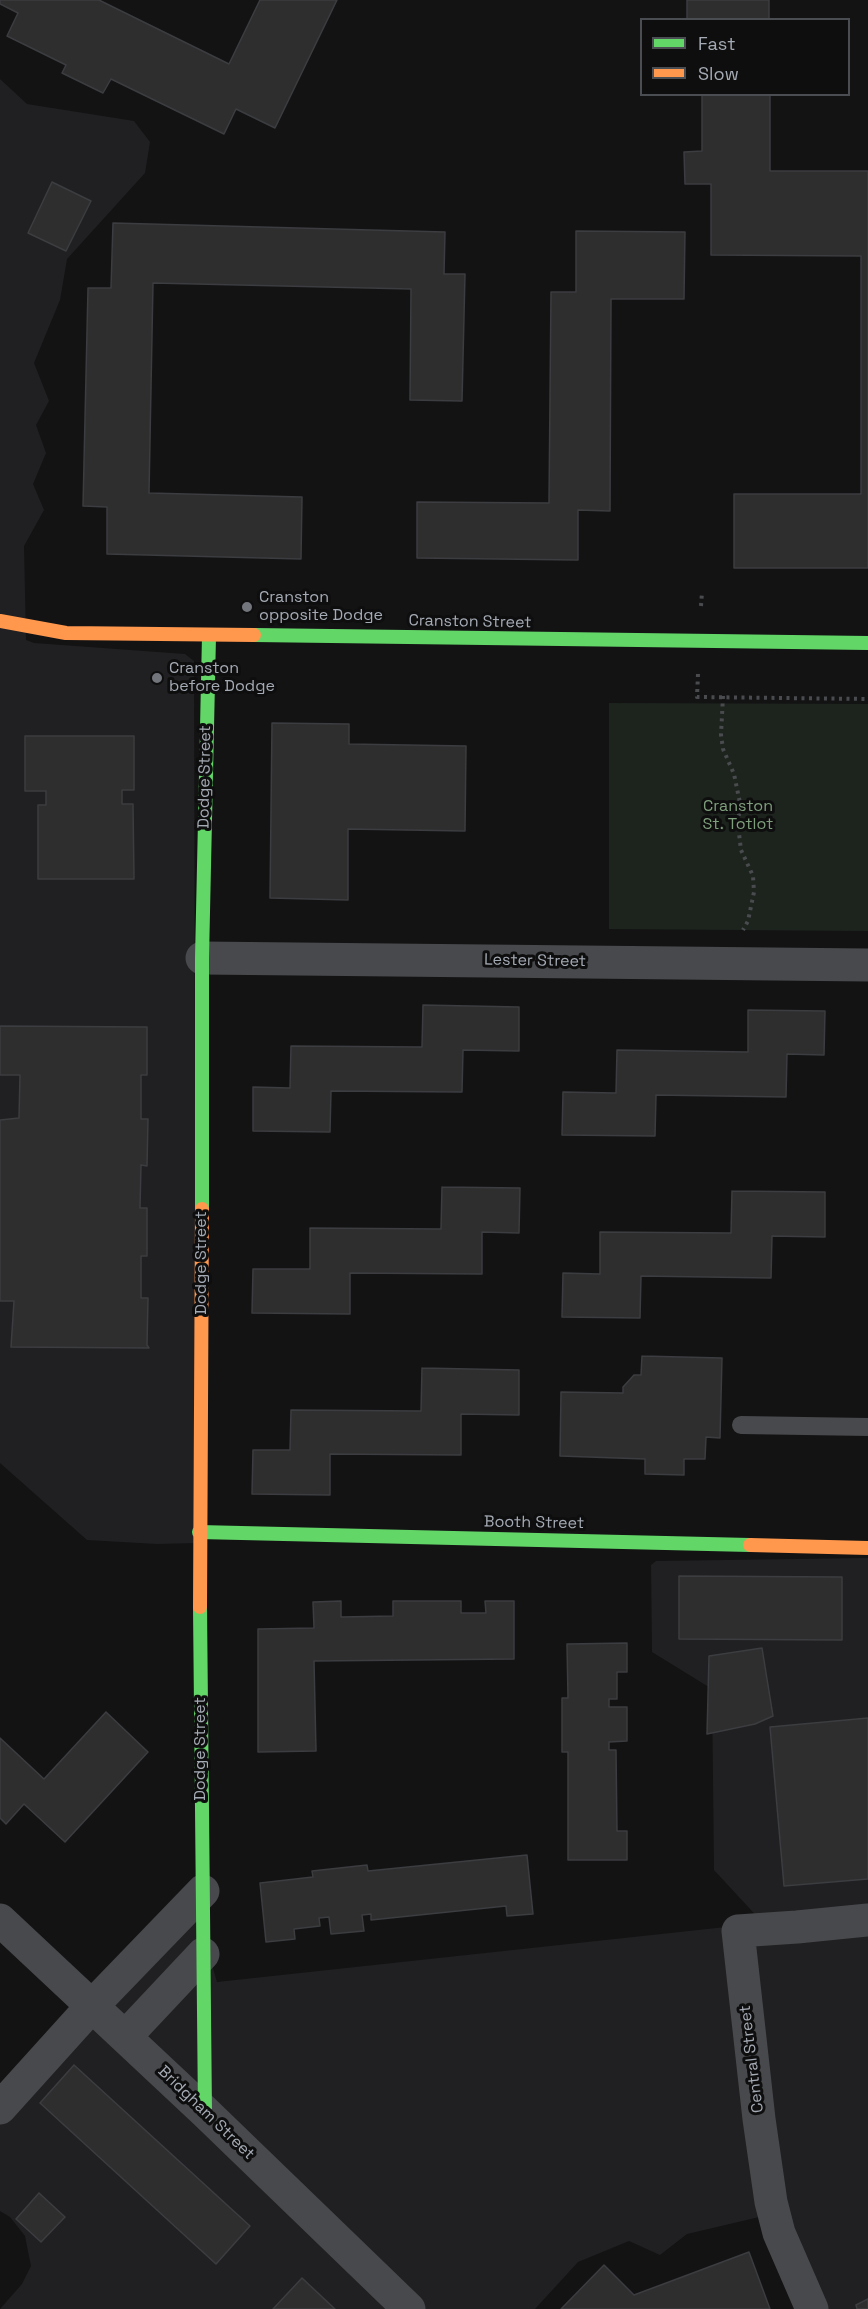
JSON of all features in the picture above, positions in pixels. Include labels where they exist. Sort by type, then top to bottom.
[{"type":"street","name":"Cranston Street","points":[[0,621],[66,633],[868,642]]},
{"type":"street","name":"Dodge Street","points":[[205,2112],[199,1532],[202,958],[209,636]]},
{"type":"street","name":"Lester Street","points":[[202,958],[868,965]]},
{"type":"street","name":"Booth Street","points":[[199,1532],[868,1548]]},
{"type":"street","points":[[0,2108],[92,2006],[203,1891]]},
{"type":"street","name":"Bridgham Street","points":[[0,1920],[205,2112],[409,2309]]},
{"type":"street","name":"Central Street","points":[[812,2309],[779,2233],[772,2211],[763,2155],[738,1931],[797,1928],[868,1920]]},
{"type":"street","points":[[125,2037],[203,1954]]},
{"type":"lane","points":[[741,1425],[868,1427]]},
{"type":"path","points":[[723,696],[721,735],[723,749],[734,774],[740,803],[738,825],[741,850],[753,876],[752,908],[743,930],[742,963]]},
{"type":"path","points":[[697,697],[868,699]]},
{"type":"shaded area","points":[[0,79],[27,104],[134,121],[150,142],[145,173],[67,259],[60,300],[34,363],[49,401],[36,425],[46,453],[33,484],[44,510],[24,546],[26,640],[34,643],[185,654],[194,661],[196,1543],[157,1544],[87,1540],[0,1463]]},
{"type":"shaded area","points":[[868,1558],[868,2309],[807,2309],[772,2214],[687,2234],[660,2255],[629,2241],[578,2262],[535,2309],[0,2309],[22,2284],[31,2266],[25,2236],[10,2217],[0,2211],[0,2109],[194,1903],[217,1982],[763,1923],[714,1870],[712,1689],[652,1652],[651,1565],[656,1561]]},
{"type":"green space","name":"Cranston St. Totlot","points":[[609,703],[868,704],[868,931],[609,929]]},
{"type":"building","points":[[0,0],[99,0],[229,64],[260,0],[337,0],[275,128],[236,109],[224,134],[111,79],[103,93],[62,73],[66,65],[7,36],[18,13],[0,4]]},
{"type":"building","points":[[687,0],[769,0],[769,18],[687,18]]},
{"type":"building","points":[[702,96],[770,96],[770,171],[868,171],[868,568],[734,568],[734,494],[861,494],[861,256],[711,255],[711,184],[685,184],[684,152],[702,151]]},
{"type":"building","points":[[52,182],[91,201],[66,251],[28,233]]},
{"type":"building","points":[[113,223],[445,232],[444,274],[465,274],[462,401],[410,400],[411,289],[153,283],[149,493],[302,497],[301,559],[107,554],[107,507],[83,506],[88,288],[111,288]]},
{"type":"building","points":[[576,231],[685,232],[684,299],[611,299],[610,511],[578,510],[578,560],[417,558],[417,502],[549,503],[551,292],[576,292]]},
{"type":"building","points":[[272,723],[349,724],[349,744],[466,746],[465,831],[348,829],[348,900],[270,898]]},
{"type":"building","points":[[25,736],[134,736],[134,790],[122,790],[122,804],[133,804],[134,879],[38,879],[38,805],[46,805],[46,791],[25,791]]},
{"type":"building","points":[[423,1005],[519,1007],[519,1051],[463,1050],[462,1092],[331,1091],[330,1132],[253,1131],[253,1087],[290,1088],[291,1046],[422,1047]]},
{"type":"building","points":[[748,1010],[825,1011],[824,1055],[787,1054],[786,1097],[656,1095],[655,1136],[562,1135],[563,1092],[616,1093],[617,1050],[748,1052]]},
{"type":"building","points":[[0,1026],[147,1027],[147,1075],[141,1075],[141,1119],[148,1119],[147,1166],[141,1165],[140,1208],[147,1208],[147,1256],[141,1256],[141,1298],[148,1298],[147,1345],[149,1348],[11,1347],[14,1301],[0,1301],[0,1120],[19,1118],[20,1075],[0,1075]]},
{"type":"building","points":[[442,1187],[520,1188],[519,1233],[482,1232],[482,1274],[350,1273],[350,1314],[252,1313],[253,1269],[310,1269],[310,1228],[441,1229]]},
{"type":"building","points":[[732,1191],[825,1192],[825,1237],[772,1236],[771,1278],[641,1276],[640,1318],[562,1317],[563,1273],[600,1274],[600,1232],[731,1233]]},
{"type":"building","points":[[642,1356],[722,1358],[720,1438],[706,1437],[705,1459],[684,1459],[684,1475],[645,1474],[645,1459],[560,1456],[561,1392],[623,1393],[623,1387],[634,1375],[641,1375]]},
{"type":"building","points":[[422,1368],[519,1370],[519,1415],[461,1414],[461,1455],[330,1454],[330,1495],[252,1494],[253,1450],[290,1450],[291,1410],[421,1411]]},
{"type":"building","points":[[679,1576],[842,1577],[842,1640],[679,1639]]},
{"type":"building","points":[[341,1601],[341,1617],[393,1616],[393,1601],[461,1601],[461,1613],[486,1613],[485,1601],[514,1601],[514,1659],[314,1661],[316,1751],[258,1752],[258,1629],[314,1628],[313,1602]]},
{"type":"building","points":[[627,1643],[627,1672],[617,1672],[617,1699],[609,1699],[609,1707],[627,1707],[627,1741],[609,1742],[609,1750],[616,1750],[617,1831],[627,1831],[627,1860],[568,1860],[568,1752],[562,1752],[562,1698],[568,1698],[567,1644]]},
{"type":"building","points":[[762,1648],[773,1716],[755,1724],[707,1734],[709,1656]]},
{"type":"building","points":[[106,1712],[148,1752],[65,1842],[24,1804],[6,1824],[0,1818],[0,1738],[44,1779]]},
{"type":"building","points":[[868,1718],[868,1879],[784,1886],[770,1727]]},
{"type":"building","points":[[527,1855],[533,1914],[507,1916],[506,1906],[371,1920],[371,1914],[362,1915],[364,1931],[331,1934],[329,1917],[319,1918],[320,1926],[294,1929],[295,1939],[266,1942],[260,1883],[313,1877],[312,1871],[367,1865],[368,1871]]},
{"type":"building","points":[[74,2065],[250,2226],[216,2264],[40,2103]]},
{"type":"building","points":[[39,2193],[65,2217],[41,2242],[16,2219]]},
{"type":"building","points":[[749,2252],[770,2309],[561,2309],[604,2265],[634,2295]]},
{"type":"building","points":[[302,2278],[335,2309],[273,2309]]},
{"type":"building","points":[[868,2299],[868,2309],[857,2309],[856,2305]]},
{"type":"traffic: fast","points":[[254,635],[868,643]]},
{"type":"traffic: fast","points":[[202,1209],[202,958],[209,636]]},
{"type":"traffic: fast","points":[[199,1532],[750,1545]]},
{"type":"traffic: fast","points":[[200,1607],[205,2112]]},
{"type":"traffic: slow","points":[[0,621],[66,633],[254,635]]},
{"type":"traffic: slow","points":[[200,1607],[202,1209]]},
{"type":"traffic: slow","points":[[750,1545],[868,1548]]},
{"type":"place","name":"Cranston opposite Dodge","points":[[247,607]]},
{"type":"place","name":"Cranston before Dodge","points":[[157,678]]}]
